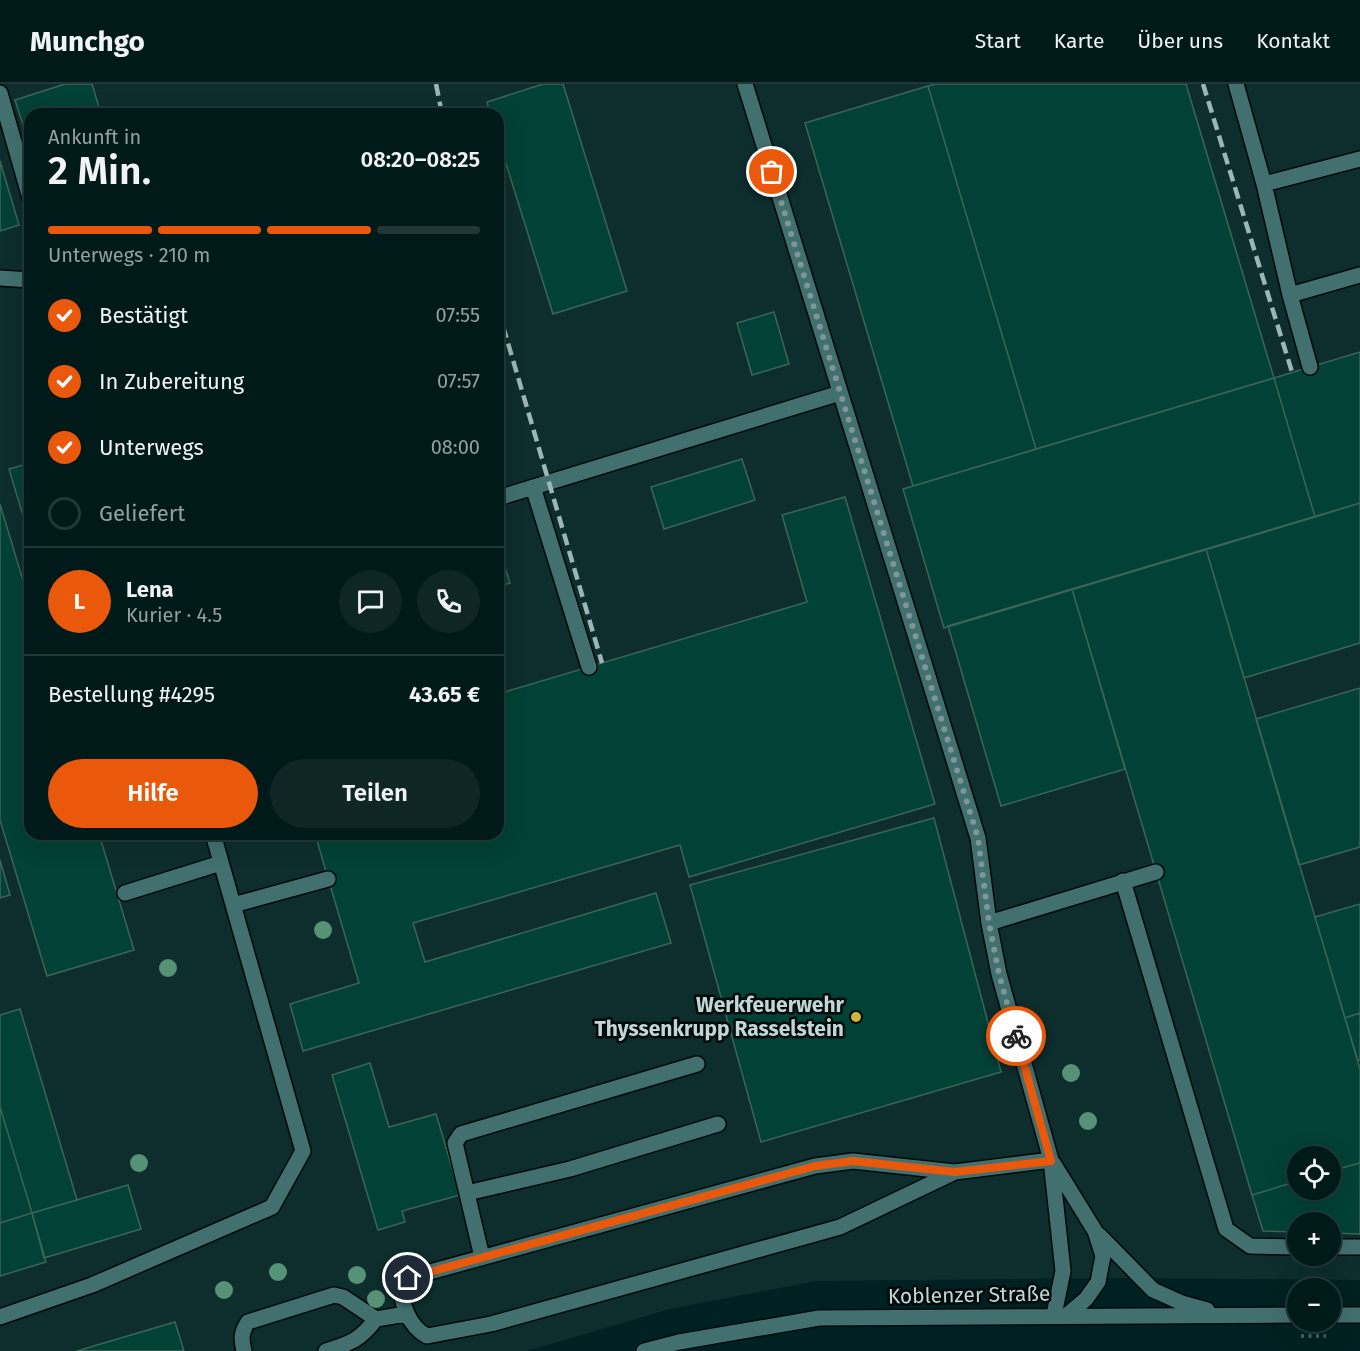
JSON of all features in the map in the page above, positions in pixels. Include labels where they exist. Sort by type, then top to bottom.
[{"type":"street","points":[[745,84],[978,838],[989,923],[999,974],[1051,1161],[1063,1270],[1060,1316]]},
{"type":"street","points":[[1236,84],[1310,367]]},
{"type":"street","points":[[0,93],[24,177]]},
{"type":"street","points":[[1264,184],[1360,159]]},
{"type":"street","points":[[1290,295],[1360,275]]},
{"type":"street","points":[[0,278],[24,280]]},
{"type":"street","points":[[504,496],[840,393]]},
{"type":"street","points":[[533,487],[589,667]]},
{"type":"street","points":[[0,1317],[93,1285],[272,1207],[303,1151],[215,840]]},
{"type":"street","points":[[125,893],[221,862]]},
{"type":"street","points":[[989,923],[1123,881],[1156,873]]},
{"type":"street","points":[[233,905],[328,879]]},
{"type":"street","points":[[1123,881],[1226,1229],[1250,1246],[1287,1247]]},
{"type":"street","points":[[482,1257],[454,1143],[461,1134],[697,1064]]},
{"type":"street","points":[[467,1193],[570,1169],[718,1124]]},
{"type":"street","points":[[955,1172],[840,1227],[491,1324],[427,1336],[406,1314],[401,1288],[402,1281],[427,1271],[825,1165],[853,1161],[955,1172],[1051,1161]]},
{"type":"street","points":[[1051,1161],[1095,1231],[1153,1290],[1182,1303],[1227,1315]]},
{"type":"street","points":[[1060,1316],[1086,1299],[1098,1282],[1103,1256],[1095,1231]]},
{"type":"street","points":[[1341,1247],[1360,1247]]},
{"type":"street","points":[[244,1351],[241,1338],[242,1331],[248,1322],[334,1295],[343,1297],[376,1319],[406,1314]]},
{"type":"street","name":"Koblenzer Straße","points":[[644,1351],[679,1341],[819,1318],[1287,1315]]},
{"type":"street","points":[[1341,1315],[1360,1315]]},
{"type":"street","points":[[326,1351],[357,1340],[366,1334],[376,1319]]},
{"type":"shaded area","points":[[0,84],[1360,84],[1360,1280],[1341,1280],[1341,1278],[1127,1278],[817,1281],[670,1309],[527,1351],[0,1351]]},
{"type":"building","points":[[65,84],[92,84],[99,108],[24,108],[24,128],[15,100]]},
{"type":"building","points":[[543,84],[563,84],[627,291],[553,314],[504,157],[504,108],[488,108],[487,102]]},
{"type":"building","points":[[935,84],[1186,84],[1274,378],[1036,449],[928,86]]},
{"type":"building","points":[[928,86],[1036,449],[913,486],[805,123]]},
{"type":"building","points":[[0,161],[19,225],[0,231]]},
{"type":"building","points":[[774,312],[789,364],[752,375],[737,323]]},
{"type":"building","points":[[1360,352],[1360,503],[1315,517],[1274,378]]},
{"type":"building","points":[[1274,378],[1315,517],[944,628],[903,489]]},
{"type":"building","points":[[742,459],[755,500],[664,529],[651,487]]},
{"type":"building","points":[[24,465],[24,519],[9,469]]},
{"type":"building","points":[[845,497],[935,804],[689,877],[680,845],[413,923],[425,962],[656,893],[671,943],[303,1051],[290,1004],[359,983],[317,840],[504,840],[504,692],[807,602],[782,515]]},
{"type":"building","points":[[1360,503],[1360,643],[1244,678],[1206,549]]},
{"type":"building","points":[[0,504],[24,584],[24,840],[101,840],[134,950],[47,976],[0,820]]},
{"type":"building","points":[[1206,549],[1360,1069],[1360,1163],[1341,1168],[1341,1146],[1287,1146],[1287,1184],[1252,1195],[1072,589]]},
{"type":"building","points":[[504,564],[510,583],[504,585]]},
{"type":"building","points":[[1072,589],[1125,769],[1001,806],[948,626]]},
{"type":"building","points":[[1360,688],[1360,847],[1299,865],[1256,719]]},
{"type":"building","name":"Werkfeuerwehr Thyssenkrupp Rasselstein","points":[[934,818],[1001,1072],[761,1142],[690,885]]},
{"type":"building","points":[[0,860],[10,895],[0,898]]},
{"type":"building","points":[[1360,904],[1360,1013],[1345,1018],[1315,917]]},
{"type":"building","points":[[20,1009],[77,1200],[32,1213],[0,1107],[0,1015]]},
{"type":"building","points":[[1360,1013],[1360,1060],[1358,1061],[1345,1018]]},
{"type":"building","points":[[370,1063],[389,1127],[436,1114],[460,1195],[402,1211],[405,1222],[378,1230],[332,1075]]},
{"type":"building","points":[[0,1107],[32,1213],[0,1223]]},
{"type":"building","points":[[1360,1163],[1360,1234],[1341,1233],[1341,1212],[1287,1212],[1287,1232],[1263,1231],[1252,1195],[1287,1184],[1287,1200],[1341,1200],[1341,1168]]},
{"type":"building","points":[[128,1185],[141,1229],[44,1258],[32,1213]]},
{"type":"building","points":[[32,1213],[46,1262],[0,1276],[0,1223]]},
{"type":"building","points":[[175,1322],[184,1351],[77,1351]]},
{"type":"railway","points":[[436,84],[441,108]]},
{"type":"railway","points":[[1203,84],[1292,372]]},
{"type":"railway","points":[[504,329],[602,663]]},
{"type":"way so far","points":[[772,172],[978,838],[989,923],[999,974],[1016,1036]]},
{"type":"place","name":"Werkfeuerwehr Thyssenkrupp Rasselstein","points":[[856,1017]]},
{"type":"route","points":[[408,1278],[815,1166],[853,1161],[955,1172],[1051,1161],[1016,1036]]}]
